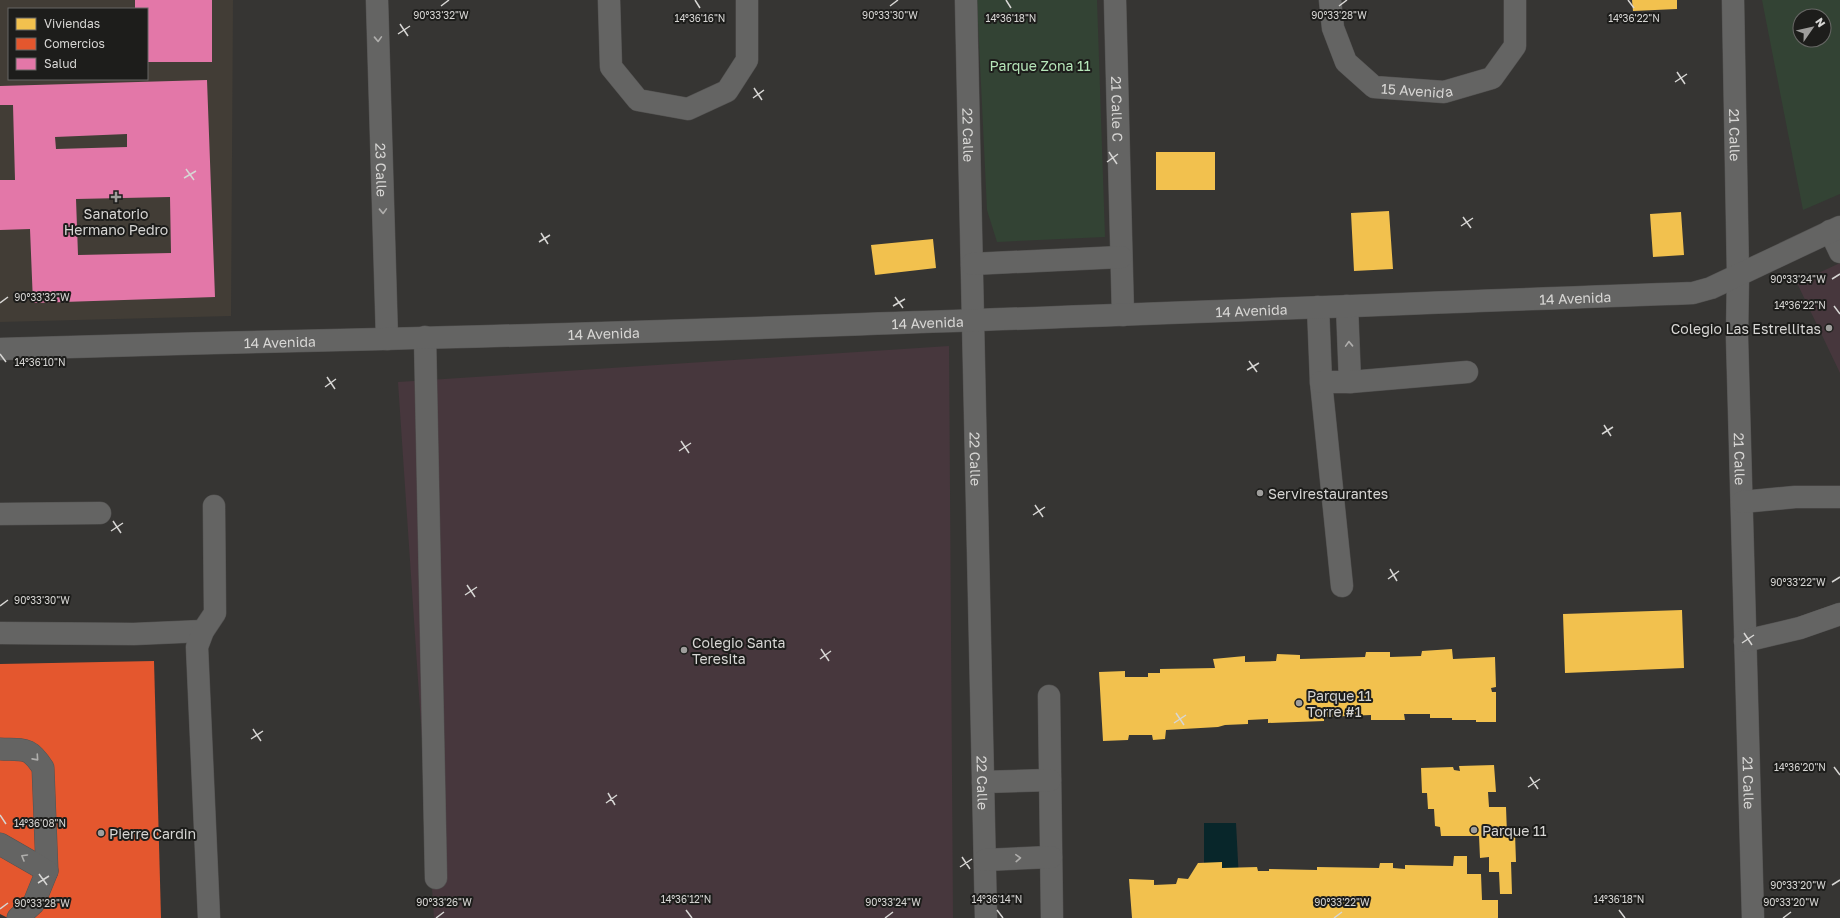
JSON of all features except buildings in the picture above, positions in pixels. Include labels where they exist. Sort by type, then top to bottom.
[{"type":"street","name":"23 Calle","points":[[377,0],[387,339]]},
{"type":"street","points":[[609,0],[611,67],[638,100],[688,109],[727,90],[748,60],[747,0]]},
{"type":"street","name":"22 Calle","points":[[966,0],[986,918]]},
{"type":"street","name":"21 Calle C","points":[[1115,0],[1123,315]]},
{"type":"street","name":"15 Avenida","points":[[1330,0],[1333,28],[1346,62],[1374,87],[1444,92],[1492,78],[1515,46],[1515,0]]},
{"type":"street","name":"21 Calle","points":[[1733,0],[1738,275],[1737,336],[1753,918]]},
{"type":"street","name":"14 Avenida","points":[[0,349],[387,339],[973,320],[1693,293],[1711,288],[1835,229]]},
{"type":"street","points":[[1835,229],[1840,252]]},
{"type":"street","points":[[972,264],[1122,257]]},
{"type":"street","points":[[1347,306],[1350,382]]},
{"type":"street","points":[[1318,307],[1321,382],[1342,586]]},
{"type":"street","points":[[425,337],[436,878]]},
{"type":"street","points":[[1321,382],[1350,382],[1466,372]]},
{"type":"street","points":[[1742,502],[1795,497],[1840,497]]},
{"type":"street","points":[[210,918],[197,647],[203,631],[215,613],[214,506]]},
{"type":"street","points":[[0,514],[100,513]]},
{"type":"street","points":[[1745,641],[1800,628],[1840,614]]},
{"type":"street","points":[[0,633],[134,634],[203,631]]},
{"type":"street","points":[[1049,696],[1052,918]]},
{"type":"street","points":[[0,749],[25,750],[35,755],[43,768],[47,871],[34,903],[18,918]]},
{"type":"street","points":[[983,782],[1050,780]]},
{"type":"street","points":[[0,844],[47,871]]},
{"type":"street","points":[[985,860],[1050,857]]},
{"type":"shaded area","name":"Sanatorio Hermano Pedro","points":[[0,0],[233,0],[231,316],[0,322]]},
{"type":"shaded area","name":"Colegio Las Estrellitas","points":[[1840,263],[1840,373],[1797,283]]},
{"type":"shaded area","name":"Colegio Santa Teresita","points":[[949,346],[953,918],[434,918],[398,382]]},
{"type":"green space","name":"Parque Zona 11","points":[[977,0],[1097,0],[1105,237],[997,242],[987,210]]},
{"type":"green space","points":[[1762,0],[1840,0],[1840,194],[1803,210]]},
{"type":"water","points":[[1204,823],[1236,823],[1239,881],[1204,883]]},
{"type":"place","name":"Sanatorio Hermano Pedro","points":[[116,197]]},
{"type":"place","name":"Colegio Las Estrellitas","points":[[1829,328]]},
{"type":"place","name":"Servirestaurantes","points":[[1260,493]]},
{"type":"place","name":"Colegio Santa Teresita","points":[[684,650]]},
{"type":"place","name":"Parque 11 Torre #1","points":[[1299,703]]},
{"type":"place","name":"Parque 11","points":[[1474,830]]},
{"type":"place","name":"Pierre Cardin","points":[[101,833]]}]
